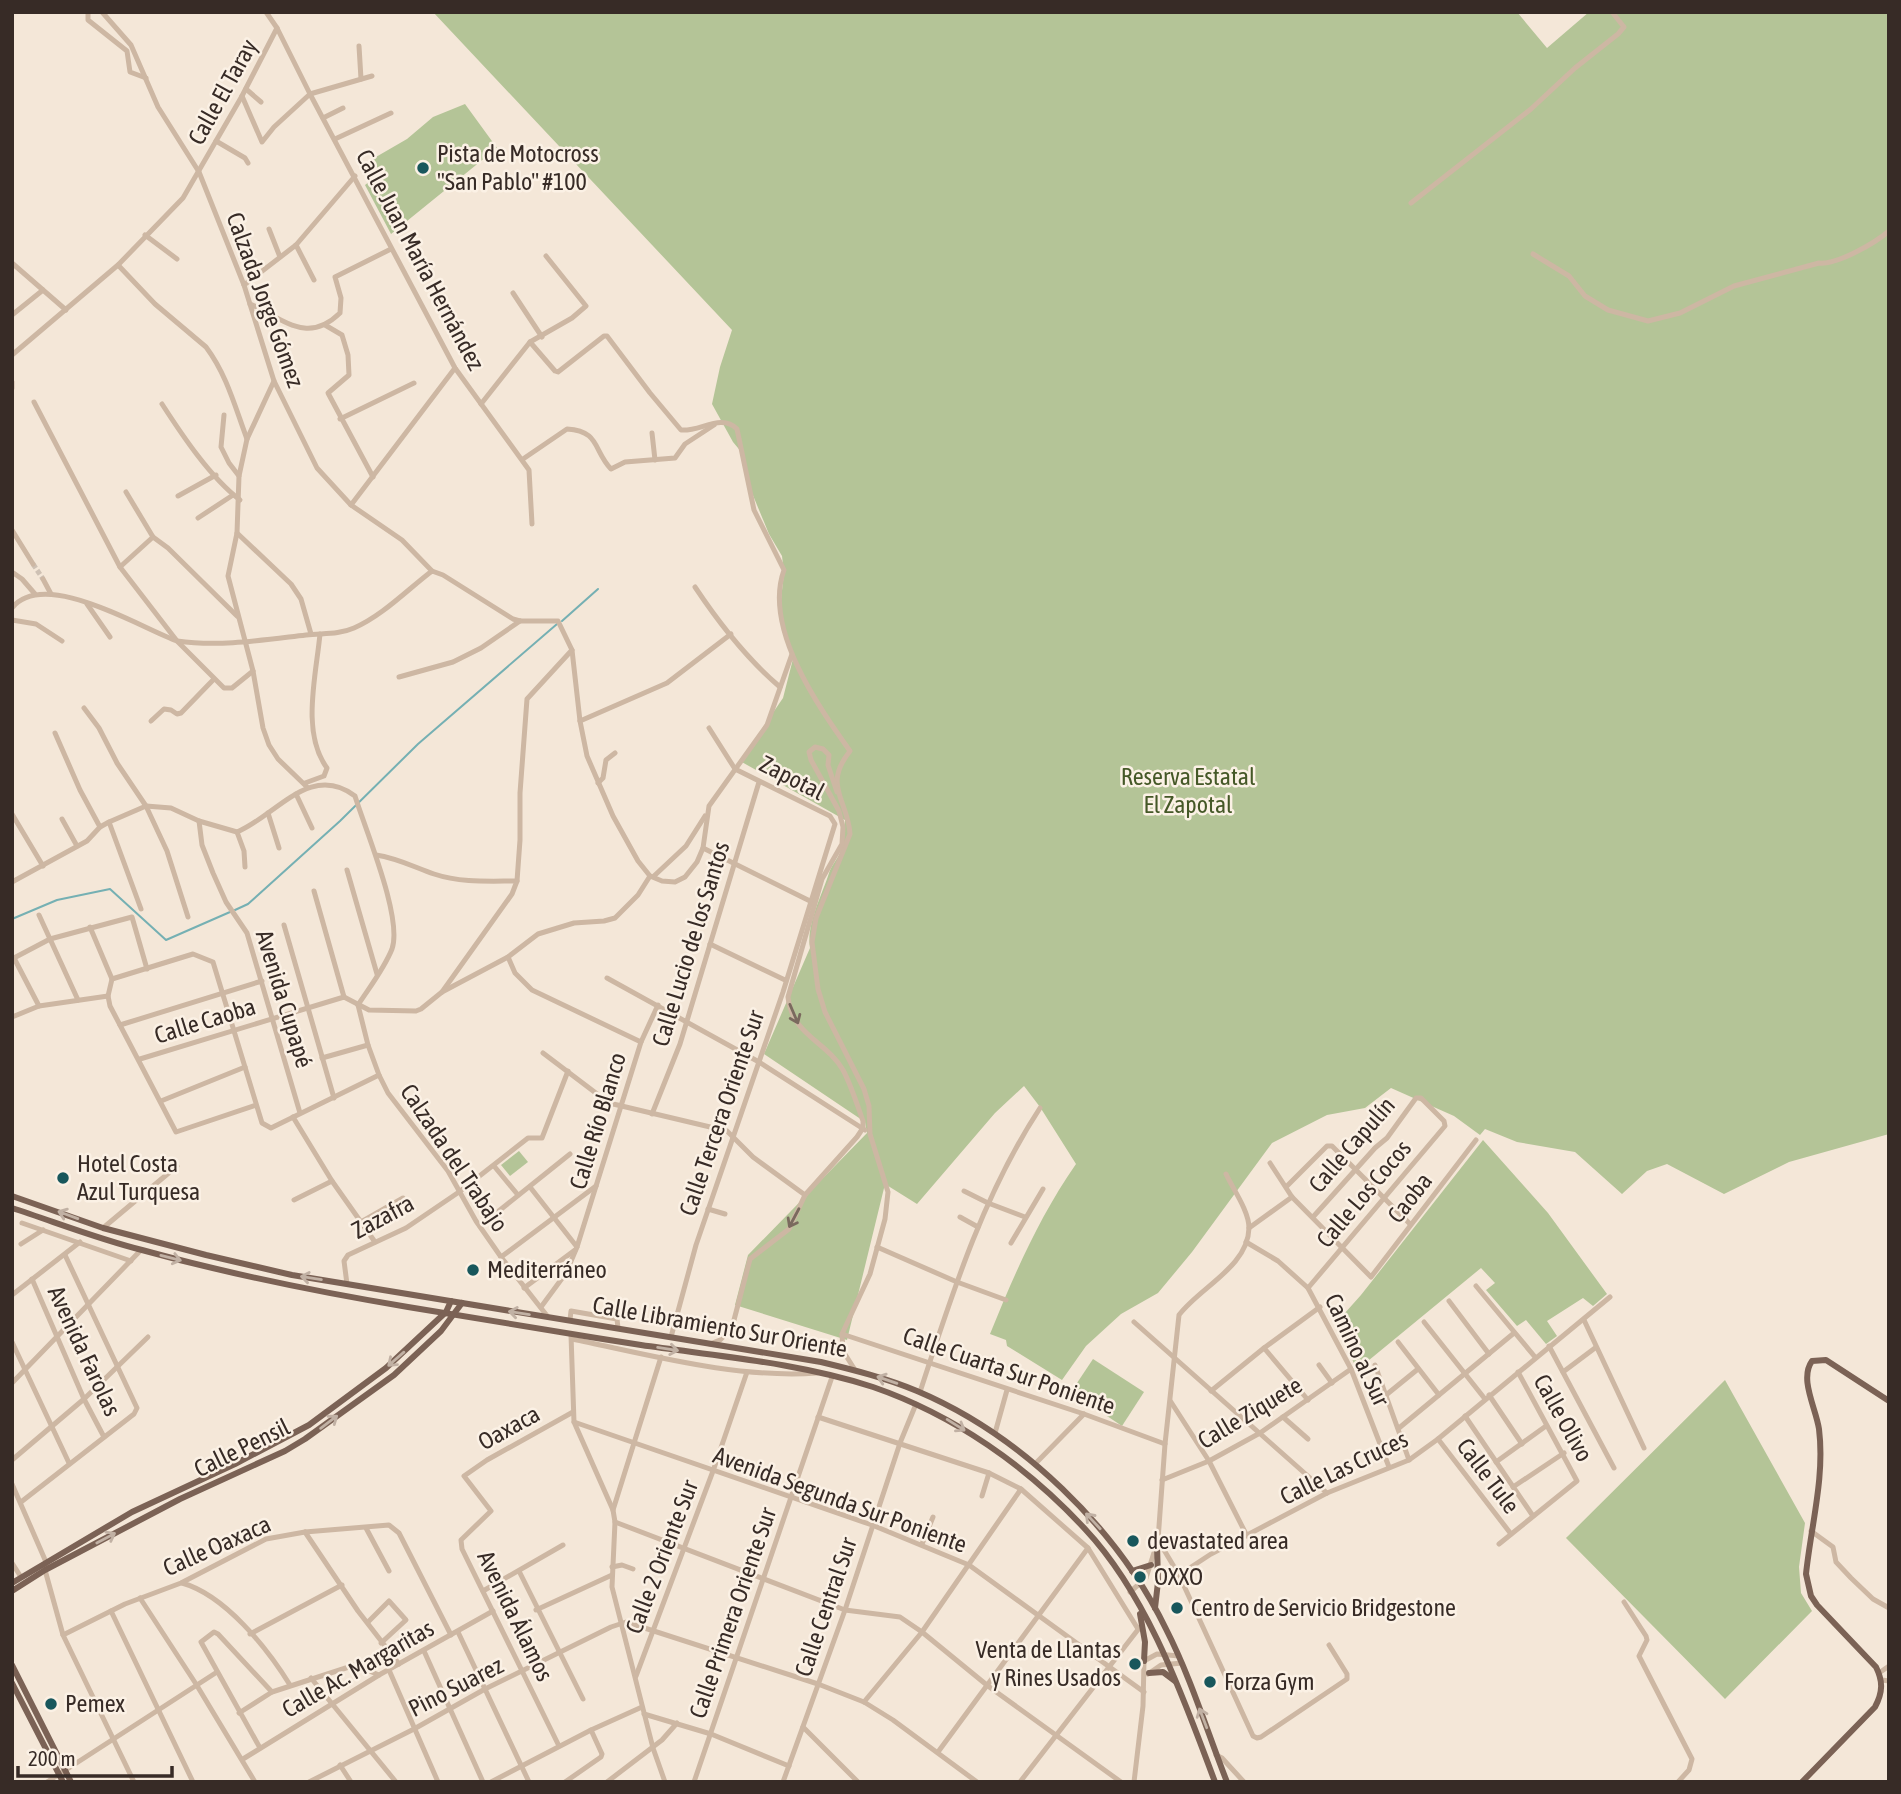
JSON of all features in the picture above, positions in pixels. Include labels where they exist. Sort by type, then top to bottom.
[{"type":"main road","name":"Calle Libramiento Sur Oriente","points":[[12,1196],[103,1228],[258,1267],[346,1284],[821,1362],[855,1370],[920,1392],[995,1433],[1035,1464],[1100,1528],[1132,1571],[1154,1608],[1180,1660],[1227,1782]]},
{"type":"main road","name":"Calle Libramiento Sur Oriente","points":[[12,1208],[141,1250],[294,1286],[572,1337],[819,1373],[869,1386],[940,1415],[1032,1477],[1088,1531],[1137,1602],[1180,1687],[1215,1782]]},
{"type":"main road","name":"Calle Pensil","points":[[12,1583],[132,1511],[258,1453],[309,1425],[386,1368],[446,1312],[451,1301]]},
{"type":"main road","name":"Calle Pensil","points":[[12,1591],[180,1499],[305,1439],[394,1375],[455,1314],[462,1303]]},
{"type":"main road","points":[[1802,1782],[1875,1707],[1880,1698],[1883,1678],[1811,1596],[1806,1574],[1821,1449],[1818,1419],[1807,1381],[1808,1367],[1812,1361],[1826,1360],[1889,1401]]},
{"type":"main road","points":[[1154,1608],[1158,1582],[1158,1542]]},
{"type":"main road","points":[[1132,1571],[1152,1565]]},
{"type":"main road","points":[[1137,1602],[1144,1661]]},
{"type":"main road","points":[[12,1665],[62,1772],[63,1782]]},
{"type":"main road","points":[[1146,1676],[1163,1672],[1171,1676],[1180,1687]]},
{"type":"main road","points":[[12,1683],[15,1695],[62,1772],[71,1782]]},
{"type":"street","points":[[88,12],[88,20],[93,26],[127,51],[131,72],[146,78]]},
{"type":"street","name":"Calzada Jorge Gómez","points":[[102,12],[131,45],[158,107],[199,172],[244,285],[274,381],[317,468],[351,505],[402,540],[432,571],[443,575],[506,616],[520,621]]},
{"type":"street","name":"Calle Juan María Hernández","points":[[266,12],[277,28],[455,368],[523,459],[528,470],[532,524]]},
{"type":"street","points":[[1410,203],[1531,109],[1575,68],[1618,34],[1624,27],[1612,12]]},
{"type":"street","name":"Calle El Taray","points":[[12,355],[118,265],[183,198],[246,89],[277,28]]},
{"type":"street","points":[[359,46],[361,79]]},
{"type":"street","points":[[242,96],[262,142],[274,127],[310,94],[372,76]]},
{"type":"street","points":[[246,89],[261,102]]},
{"type":"street","points":[[323,118],[343,108]]},
{"type":"street","points":[[335,139],[391,113]]},
{"type":"street","points":[[216,142],[245,158],[248,163]]},
{"type":"street","points":[[244,285],[296,245],[355,176]]},
{"type":"street","points":[[270,229],[280,257]]},
{"type":"street","points":[[1532,254],[1569,276],[1585,296],[1608,310],[1648,321],[1680,313],[1734,286],[1819,263],[1828,264],[1869,245],[1889,231]]},
{"type":"street","points":[[145,235],[177,259]]},
{"type":"street","points":[[296,245],[314,279]]},
{"type":"street","points":[[250,304],[306,330],[325,325],[340,313],[341,298],[335,277],[391,249]]},
{"type":"street","points":[[481,404],[530,342],[542,337],[586,306],[546,256]]},
{"type":"street","points":[[12,264],[66,310]]},
{"type":"street","points":[[118,265],[155,304],[212,355],[228,384],[247,439]]},
{"type":"street","points":[[12,274],[18,269]]},
{"type":"street","points":[[12,314],[43,290]]},
{"type":"street","points":[[513,293],[542,337]]},
{"type":"street","points":[[325,325],[342,335],[348,355],[349,375],[328,393],[373,477]]},
{"type":"street","points":[[530,342],[558,372],[604,336],[607,337],[681,430],[727,422],[734,426],[738,432],[741,459],[754,510],[784,570],[780,581],[781,621],[792,654],[817,705],[850,751],[836,772],[838,794]]},
{"type":"street","points":[[351,505],[455,368]]},
{"type":"street","points":[[274,381],[247,439],[239,476],[237,533],[228,576],[269,745],[289,772],[306,785],[342,787],[355,796],[376,855],[389,902],[393,943],[358,1005]]},
{"type":"street","points":[[12,382],[12,388]]},
{"type":"street","points":[[341,419],[414,383]]},
{"type":"street","points":[[34,402],[120,567],[177,641],[214,679],[229,690],[253,671]]},
{"type":"street","points":[[162,404],[216,475],[240,500]]},
{"type":"street","points":[[224,415],[221,447],[239,476]]},
{"type":"street","points":[[523,459],[562,430],[572,429],[583,431],[590,436],[611,469],[625,463],[675,458],[685,444],[708,431],[716,423]]},
{"type":"street","points":[[652,433],[655,460]]},
{"type":"street","points":[[178,496],[216,475]]},
{"type":"street","points":[[126,492],[153,537],[168,548],[239,618]]},
{"type":"street","points":[[198,518],[233,495]]},
{"type":"street","points":[[12,530],[33,564]]},
{"type":"street","points":[[237,533],[296,591],[304,606],[311,634]]},
{"type":"street","points":[[120,567],[153,537]]},
{"type":"street","points":[[12,608],[22,599],[35,594],[51,594],[85,601],[177,641],[203,644],[338,634],[364,623],[432,571]]},
{"type":"street","points":[[12,572],[35,594]]},
{"type":"street","points":[[43,579],[51,594]]},
{"type":"street","points":[[695,587],[711,611],[764,673],[780,687]]},
{"type":"street","points":[[85,601],[110,637]]},
{"type":"street","points":[[12,620],[36,624],[62,641]]},
{"type":"street","points":[[400,677],[453,662],[481,648],[520,621],[558,621],[572,650],[587,756],[638,861],[652,876],[667,882],[681,880],[697,862],[703,848],[706,813]]},
{"type":"street","points":[[12,882],[43,866],[59,852],[87,841],[100,827],[146,806],[172,808],[199,821],[237,832],[256,823],[306,785],[324,776],[327,768],[316,749],[312,732],[320,634]]},
{"type":"street","points":[[580,721],[667,683],[731,634]]},
{"type":"street","points":[[442,992],[504,907],[517,881],[527,699],[572,650]]},
{"type":"street","points":[[314,891],[344,997],[369,1010],[416,1011],[442,992],[508,957],[542,932],[575,923],[615,918],[652,876],[686,846],[766,725],[792,654]]},
{"type":"street","points":[[151,721],[164,709],[181,713],[214,679]]},
{"type":"street","points":[[84,708],[146,806],[167,851],[188,917]]},
{"type":"street","points":[[709,728],[735,769]]},
{"type":"street","points":[[55,733],[100,827]]},
{"type":"street","points":[[710,1343],[720,1340],[734,1321],[750,1259],[789,1229],[805,1195],[863,1128],[863,1121],[842,1070],[797,1024],[789,1007],[788,997],[822,879],[842,844],[843,827],[839,811],[811,761],[809,752],[815,747],[823,748],[829,755],[828,765],[849,820],[850,834],[816,918],[812,942],[818,989],[825,1012],[864,1089],[869,1106],[870,1134],[888,1192],[888,1204],[870,1274],[842,1334],[843,1351],[855,1370]]},
{"type":"street","points":[[598,783],[603,778],[606,760],[615,753]]},
{"type":"street","name":"Zapotal","points":[[735,769],[834,819]]},
{"type":"street","name":"Calle Lucio de los Santos","points":[[652,1114],[686,1023],[759,782]]},
{"type":"street","points":[[296,794],[312,828]]},
{"type":"street","points":[[268,813],[279,848]]},
{"type":"street","points":[[12,814],[43,866]]},
{"type":"street","points":[[62,819],[77,846]]},
{"type":"street","name":"Calle Tercera Oriente Sur","points":[[671,1337],[708,1209],[759,1062],[835,824],[834,819]]},
{"type":"street","name":"Avenida Cupapé","points":[[199,821],[202,845],[213,873],[226,902],[247,933],[300,1113]]},
{"type":"street","points":[[109,822],[141,909]]},
{"type":"street","points":[[237,832],[244,852],[245,867]]},
{"type":"street","points":[[703,848],[810,901]]},
{"type":"street","points":[[376,855],[398,859],[456,880],[517,881]]},
{"type":"street","points":[[347,870],[377,974]]},
{"type":"street","points":[[39,915],[78,1000]]},
{"type":"street","points":[[39,1006],[13,959],[50,939],[132,917],[148,970]]},
{"type":"street","points":[[284,925],[334,1097]]},
{"type":"street","points":[[90,927],[110,982],[110,1006],[176,1132],[256,1105]]},
{"type":"street","points":[[710,944],[785,980]]},
{"type":"street","points":[[110,982],[193,954],[213,962],[236,1030],[262,1123],[271,1128],[379,1075]]},
{"type":"street","points":[[508,957],[515,974],[532,990],[641,1042]]},
{"type":"street","points":[[607,978],[759,1062],[870,1134]]},
{"type":"street","points":[[120,1026],[262,981]]},
{"type":"street","points":[[12,1017],[39,1006],[108,996]]},
{"type":"street","name":"Calle Caoba","points":[[140,1059],[344,997]]},
{"type":"street","name":"Calzada del Trabajo","points":[[358,1005],[379,1075],[401,1112],[448,1171],[500,1257],[548,1317]]},
{"type":"street","name":"Calle Río Blanco","points":[[541,1307],[566,1273],[576,1248],[641,1042],[658,1005]]},
{"type":"street","points":[[322,1058],[368,1045]]},
{"type":"street","points":[[543,1053],[609,1103],[620,1108],[722,1128],[769,1170],[805,1195]]},
{"type":"street","points":[[161,1101],[246,1067]]},
{"type":"street","name":"Zazafra","points":[[346,1284],[344,1261],[348,1255],[407,1228],[494,1166],[528,1138],[542,1138],[568,1071]]},
{"type":"street","name":"Calle Capulín","points":[[1312,1217],[1375,1147],[1387,1138],[1418,1097],[1445,1123]]},
{"type":"street","points":[[920,1392],[957,1282],[988,1203],[1041,1108]]},
{"type":"street","points":[[293,1117],[332,1181],[375,1242]]},
{"type":"street","name":"Calle Los Cocos","points":[[1308,1288],[1445,1123]]},
{"type":"street","name":"Caoba","points":[[1341,1248],[1371,1277],[1476,1140]]},
{"type":"street","points":[[1287,1186],[1332,1146],[1410,1224]]},
{"type":"street","points":[[480,1226],[570,1154]]},
{"type":"street","points":[[1270,1163],[1292,1197],[1341,1248]]},
{"type":"street","points":[[103,1228],[177,1166]]},
{"type":"street","points":[[494,1166],[518,1195]]},
{"type":"street","points":[[1130,1592],[1146,1578],[1158,1542],[1165,1444],[1180,1315],[1190,1301],[1242,1255],[1246,1242],[1249,1228],[1245,1212],[1226,1174]]},
{"type":"street","points":[[294,1200],[332,1181]]},
{"type":"street","points":[[524,1288],[576,1248],[530,1186]]},
{"type":"street","points":[[500,1257],[596,1186]]},
{"type":"street","points":[[1011,1242],[1043,1189]]},
{"type":"street","points":[[964,1191],[1025,1217]]},
{"type":"street","points":[[1249,1228],[1292,1197]]},
{"type":"street","points":[[361,1222],[403,1198]]},
{"type":"street","points":[[708,1209],[725,1214]]},
{"type":"street","points":[[960,1217],[978,1227]]},
{"type":"street","points":[[22,1223],[131,1261]]},
{"type":"street","points":[[21,1244],[43,1230]]},
{"type":"street","points":[[12,1295],[80,1242]]},
{"type":"street","name":"Camino al Sur","points":[[1246,1242],[1278,1261],[1308,1288],[1351,1369],[1389,1467]]},
{"type":"street","points":[[877,1247],[1006,1300]]},
{"type":"street","points":[[12,1383],[141,1250]]},
{"type":"street","points":[[21,1502],[137,1411],[65,1255]]},
{"type":"street","name":"Avenida Farolas","points":[[32,1279],[84,1399],[104,1437]]},
{"type":"street","points":[[1476,1286],[1535,1357]]},
{"type":"street","name":"Calle Las Cruces","points":[[1179,1575],[1211,1554],[1327,1493],[1409,1460],[1610,1297]]},
{"type":"street","points":[[1449,1301],[1489,1354]]},
{"type":"street","points":[[1211,1391],[1320,1307]]},
{"type":"street","points":[[570,1320],[570,1311],[589,1313],[617,1318],[618,1328]]},
{"type":"street","points":[[588,1323],[589,1313]]},
{"type":"street","points":[[1584,1320],[1644,1448]]},
{"type":"street","points":[[1134,1322],[1327,1493]]},
{"type":"street","points":[[1424,1322],[1487,1397],[1522,1444]]},
{"type":"street","points":[[1399,1428],[1514,1333]]},
{"type":"street","name":"Calle Cuarta Sur Poniente","points":[[842,1334],[1084,1414],[1165,1444]]},
{"type":"street","points":[[12,1460],[84,1399],[148,1337]]},
{"type":"street","points":[[665,1782],[653,1748],[620,1623],[612,1575],[615,1522],[613,1510],[575,1422],[572,1337],[660,1357],[747,1372],[776,1376],[787,1373],[819,1373]]},
{"type":"street","points":[[12,1342],[69,1463]]},
{"type":"street","points":[[1398,1342],[1438,1395]]},
{"type":"street","points":[[1549,1346],[1614,1468]]},
{"type":"street","points":[[1264,1348],[1308,1400]]},
{"type":"street","points":[[1563,1373],[1595,1348]]},
{"type":"street","points":[[613,1510],[660,1357]]},
{"type":"street","points":[[1319,1365],[1332,1382]]},
{"type":"street","points":[[1375,1366],[1409,1460]]},
{"type":"street","name":"Calle Ziquete","points":[[1162,1480],[1209,1461],[1260,1433],[1351,1369]]},
{"type":"street","points":[[1386,1395],[1418,1369]]},
{"type":"street","name":"Calle 2 Oriente Sur","points":[[636,1676],[747,1372]]},
{"type":"street","name":"Calle Olivo","points":[[1518,1372],[1577,1481],[1534,1516]]},
{"type":"street","name":"Calle Primera Oriente Sur","points":[[694,1782],[832,1377]]},
{"type":"street","points":[[995,1433],[1007,1390]]},
{"type":"street","points":[[1170,1401],[1209,1461],[1247,1536]]},
{"type":"street","name":"Calle Central Sur","points":[[784,1781],[845,1610],[900,1443],[916,1404]]},
{"type":"street","name":"Oaxaca","points":[[464,1476],[573,1412]]},
{"type":"street","points":[[1035,1464],[1084,1414]]},
{"type":"street","points":[[1465,1416],[1534,1516],[1499,1544]]},
{"type":"street","points":[[818,1417],[989,1473],[1021,1489],[1088,1548],[1140,1627],[1020,1782]]},
{"type":"street","points":[[1283,1417],[1308,1439]]},
{"type":"street","name":"Avenida Segunda Sur Poniente","points":[[575,1422],[872,1525],[969,1565],[1144,1692]]},
{"type":"street","points":[[1496,1462],[1546,1426]]},
{"type":"street","name":"Calle Tule","points":[[1438,1439],[1511,1534]]},
{"type":"street","points":[[1513,1487],[1564,1453]]},
{"type":"street","points":[[982,1496],[989,1473]]},
{"type":"street","name":"Avenida Álamos","points":[[464,1476],[491,1511],[461,1540],[463,1549],[559,1746]]},
{"type":"street","points":[[12,1484],[46,1562],[63,1636],[134,1782]]},
{"type":"street","points":[[864,1702],[922,1632],[1021,1489]]},
{"type":"street","points":[[922,1544],[933,1517]]},
{"type":"street","points":[[615,1522],[845,1610],[900,1616],[988,1686],[1121,1782]]},
{"type":"street","name":"Calle Oaxaca","points":[[63,1636],[111,1611],[181,1583],[267,1539],[305,1532],[393,1527],[451,1635]]},
{"type":"street","points":[[366,1528],[389,1571]]},
{"type":"street","points":[[1811,1531],[1833,1547],[1836,1562],[1851,1578],[1873,1599],[1889,1608]]},
{"type":"street","points":[[305,1532],[399,1664]]},
{"type":"street","points":[[1158,1542],[1179,1575],[1253,1736],[1257,1738],[1348,1677],[1329,1645]]},
{"type":"street","points":[[484,1591],[563,1545]]},
{"type":"street","points":[[937,1752],[1088,1548]]},
{"type":"street","points":[[12,1563],[21,1577]]},
{"type":"street","points":[[612,1567],[622,1565],[633,1569]]},
{"type":"street","points":[[519,1571],[536,1610],[583,1699]]},
{"type":"street","points":[[536,1610],[612,1575]]},
{"type":"street","points":[[181,1583],[197,1588],[223,1605],[277,1665],[290,1685]]},
{"type":"street","points":[[250,1634],[342,1585]]},
{"type":"street","points":[[140,1598],[255,1782]]},
{"type":"street","points":[[368,1622],[389,1601],[406,1620],[382,1643]]},
{"type":"street","points":[[1624,1602],[1646,1636],[1647,1640],[1639,1656],[1692,1759],[1689,1770],[1678,1782]]},
{"type":"street","points":[[111,1611],[193,1782]]},
{"type":"street","name":"Calle Ac. Margaritas","points":[[243,1759],[379,1675],[493,1611]]},
{"type":"street","points":[[620,1623],[635,1624],[818,1684],[864,1702],[977,1782]]},
{"type":"street","name":"Pino Suarez","points":[[309,1782],[414,1729],[485,1689],[620,1623]]},
{"type":"street","points":[[260,1748],[201,1644],[214,1632],[218,1633],[272,1692]]},
{"type":"street","points":[[458,1632],[529,1782]]},
{"type":"street","points":[[424,1651],[483,1782]]},
{"type":"street","points":[[1134,1782],[1146,1676],[1144,1661],[1157,1654],[1180,1660]]},
{"type":"street","points":[[1146,1676],[1155,1667],[1180,1660]]},
{"type":"street","points":[[239,1713],[272,1692],[355,1665],[379,1675]]},
{"type":"street","points":[[1883,1678],[1889,1666]]},
{"type":"street","points":[[389,1670],[438,1782]]},
{"type":"street","points":[[47,1782],[217,1672]]},
{"type":"street","points":[[311,1678],[396,1782]]},
{"type":"street","points":[[491,1782],[642,1707]]},
{"type":"street","points":[[644,1714],[711,1734],[789,1766]]},
{"type":"street","points":[[607,1782],[653,1748],[677,1723]]},
{"type":"street","points":[[803,1727],[858,1782]]},
{"type":"street","points":[[565,1782],[601,1757],[591,1730]]},
{"type":"street","points":[[1216,1755],[1244,1782]]},
{"type":"street","points":[[340,1765],[351,1782]]},
{"type":"green space","name":"Reserva Estatal El Zapotal","points":[[433,12],[1517,12],[1547,48],[1589,12],[1889,12],[1889,1134],[1789,1162],[1724,1194],[1667,1164],[1647,1171],[1622,1194],[1575,1152],[1517,1142],[1485,1129],[1480,1135],[1454,1116],[1391,1088],[1365,1108],[1327,1115],[1272,1143],[1192,1252],[1158,1293],[1121,1314],[1086,1346],[1062,1380],[1007,1346],[1006,1340],[990,1334],[1039,1226],[1076,1164],[1024,1086],[995,1113],[917,1204],[885,1184],[847,1340],[735,1305],[748,1255],[867,1133],[865,1122],[764,1054],[810,948],[812,920],[830,870],[840,853],[845,820],[740,761],[783,698],[793,659],[779,616],[784,573],[782,556],[769,534],[752,493],[743,454],[733,442],[712,404],[732,330]]},
{"type":"green space","name":"Pista de Motocross \"San Pablo\" #100","points":[[465,104],[497,148],[391,234],[365,185],[378,175],[369,161],[407,139],[433,117]]},
{"type":"green space","points":[[1483,1140],[1548,1213],[1607,1294],[1593,1306],[1583,1298],[1547,1321],[1557,1336],[1546,1344],[1526,1320],[1517,1326],[1486,1290],[1495,1283],[1481,1268],[1357,1370],[1336,1323]]},
{"type":"green space","points":[[519,1151],[528,1162],[510,1176],[501,1165]]},
{"type":"green space","points":[[1093,1359],[1144,1392],[1122,1426],[1071,1392]]},
{"type":"green space","points":[[1725,1380],[1805,1523],[1799,1567],[1801,1593],[1812,1611],[1725,1699],[1566,1538]]},
{"type":"waterway","points":[[562,621],[598,589]]},
{"type":"waterway","points":[[235,910],[248,904],[340,821],[418,744],[557,624]]},
{"type":"waterway","points":[[12,919],[57,900],[110,889],[166,940],[230,912]]},
{"type":"tunnel","points":[[33,564],[43,579]]},
{"type":"place","name":"Pista de Motocross \"San Pablo\" #100","points":[[423,168]]},
{"type":"place","name":"Hotel Costa Azul Turquesa","points":[[63,1178]]},
{"type":"place","name":"Mediterráneo","points":[[473,1270]]},
{"type":"place","name":"devastated area","points":[[1133,1541]]},
{"type":"place","name":"OXXO","points":[[1140,1577]]},
{"type":"place","name":"Centro de Servicio Bridgestone","points":[[1177,1608]]},
{"type":"place","name":"Venta de Llantas y Rines Usados","points":[[1135,1664]]},
{"type":"place","name":"Forza Gym","points":[[1210,1682]]},
{"type":"place","name":"Pemex","points":[[51,1704]]}]
